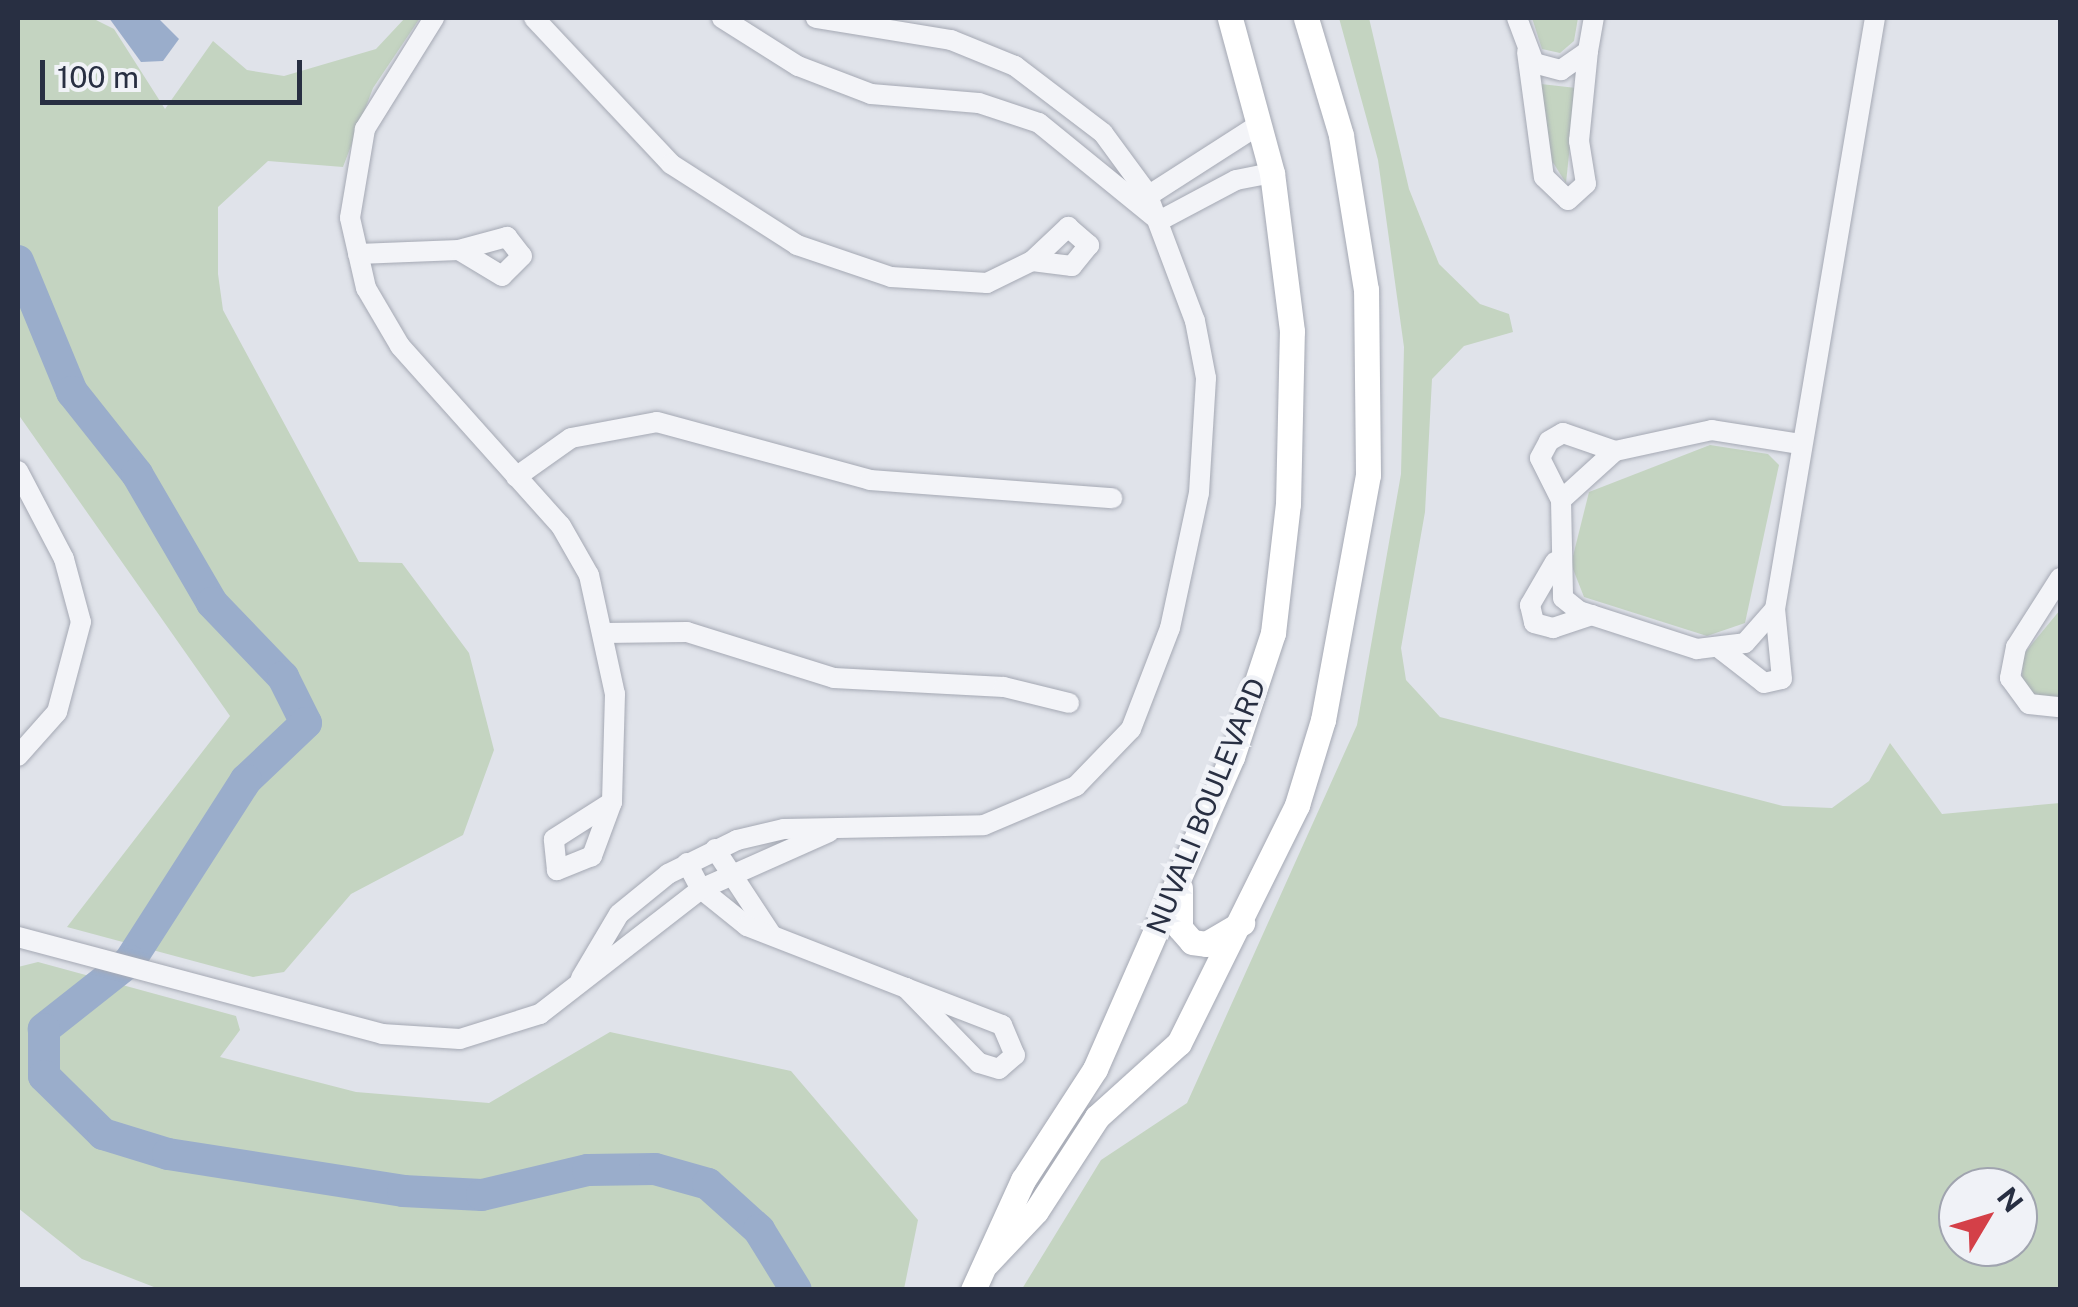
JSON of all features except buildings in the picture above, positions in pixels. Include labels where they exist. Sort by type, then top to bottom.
[{"type":"main road","name":"NUVALI BOULEVARD","points":[[973,1290],[1024,1180],[1095,1069],[1182,873],[1272,633],[1293,404],[1272,173],[1230,18]]},
{"type":"main road","name":"NUVALI BOULEVARD","points":[[986,1263],[1036,1211],[1097,1117],[1178,1043],[1245,920],[1323,720],[1368,475],[1357,216],[1306,18]]},
{"type":"main road","points":[[1182,873],[1177,908],[1192,942],[1206,944],[1245,920]]},
{"type":"street","points":[[434,18],[384,91],[356,156],[350,218],[358,254],[400,346],[578,550],[604,633],[617,723],[612,802]]},
{"type":"street","points":[[534,18],[671,164],[797,245],[922,281],[987,283],[1032,261]]},
{"type":"street","points":[[722,18],[798,66],[871,94],[979,104],[1040,123],[1142,199]]},
{"type":"street","points":[[582,978],[619,914],[687,863],[715,849],[784,830],[984,825],[1034,809],[1095,770],[1139,715],[1170,628],[1206,432],[1195,321],[1159,221],[1091,122],[1015,66],[951,40],[816,18]]},
{"type":"street","points":[[1517,18],[1527,52],[1544,177],[1568,200],[1586,184],[1578,142],[1594,18]]},
{"type":"street","points":[[1717,646],[1776,683],[1787,669],[1775,610],[1875,18]]},
{"type":"street","points":[[1527,52],[1561,70],[1588,52]]},
{"type":"street","points":[[1142,199],[1260,124]]},
{"type":"street","points":[[1159,221],[1236,180],[1272,173]]},
{"type":"street","points":[[358,254],[459,250]]},
{"type":"street","points":[[516,476],[581,434],[657,422],[870,480],[1112,498]]},
{"type":"street","points":[[1560,500],[1616,451],[1712,430],[1800,444]]},
{"type":"street","points":[[1616,451],[1563,433],[1549,441],[1540,458],[1560,500],[1556,555],[1563,598],[1697,649],[1745,643],[1775,610]]},
{"type":"street","points":[[18,471],[64,560],[80,622],[74,674],[57,712],[18,756]]},
{"type":"street","points":[[1556,555],[1530,606],[1534,623],[1553,628],[1600,614]]},
{"type":"street","points":[[2060,578],[2016,647],[2010,678],[2029,704],[2060,707]]},
{"type":"street","points":[[604,633],[687,632],[834,678],[1004,687],[1069,703]]},
{"type":"street","points":[[18,937],[429,1039],[516,1026],[701,889],[835,830]]},
{"type":"street","points":[[715,849],[772,936]]},
{"type":"street","points":[[687,863],[701,889],[772,936],[1002,1025],[1015,1055],[999,1069],[980,1064],[906,988]]},
{"type":"green space","points":[[18,18],[92,18],[114,29],[165,109],[213,41],[247,70],[284,76],[376,49],[405,18],[420,18],[373,88],[343,167],[268,161],[218,207],[218,274],[223,310],[359,562],[402,563],[469,653],[494,750],[463,835],[351,894],[284,972],[253,977],[67,927],[230,716],[18,414]]},
{"type":"green space","points":[[1339,18],[1369,18],[1409,189],[1439,264],[1480,304],[1509,314],[1513,332],[1464,346],[1432,379],[1425,512],[1401,648],[1406,680],[1440,717],[1783,806],[1832,808],[1869,781],[1890,743],[1942,814],[2060,803],[2060,1289],[1022,1289],[1101,1160],[1187,1103],[1357,725],[1401,474],[1404,347],[1378,160]]},
{"type":"green space","points":[[1532,18],[1578,18],[1574,41],[1560,53],[1542,49]]},
{"type":"green space","points":[[1541,84],[1576,88],[1566,183],[1552,161]]},
{"type":"green space","points":[[1710,445],[1768,454],[1779,465],[1745,623],[1707,636],[1584,597],[1571,564],[1589,492]]},
{"type":"green space","points":[[2060,610],[2060,697],[2037,697],[2022,680],[2023,655]]},
{"type":"green space","points":[[38,962],[236,1016],[240,1030],[220,1057],[356,1092],[489,1103],[610,1032],[791,1071],[918,1220],[904,1289],[159,1289],[82,1259],[18,1208],[18,967]]},
{"type":"water","points":[[109,18],[158,18],[179,39],[163,61],[141,62]]},
{"type":"waterway","points":[[18,261],[72,392],[137,474],[212,603],[283,677],[306,723],[246,780],[130,961],[44,1029],[44,1076],[103,1134],[168,1154],[403,1191],[482,1195],[588,1170],[655,1169],[708,1184],[759,1230],[796,1290]]}]
